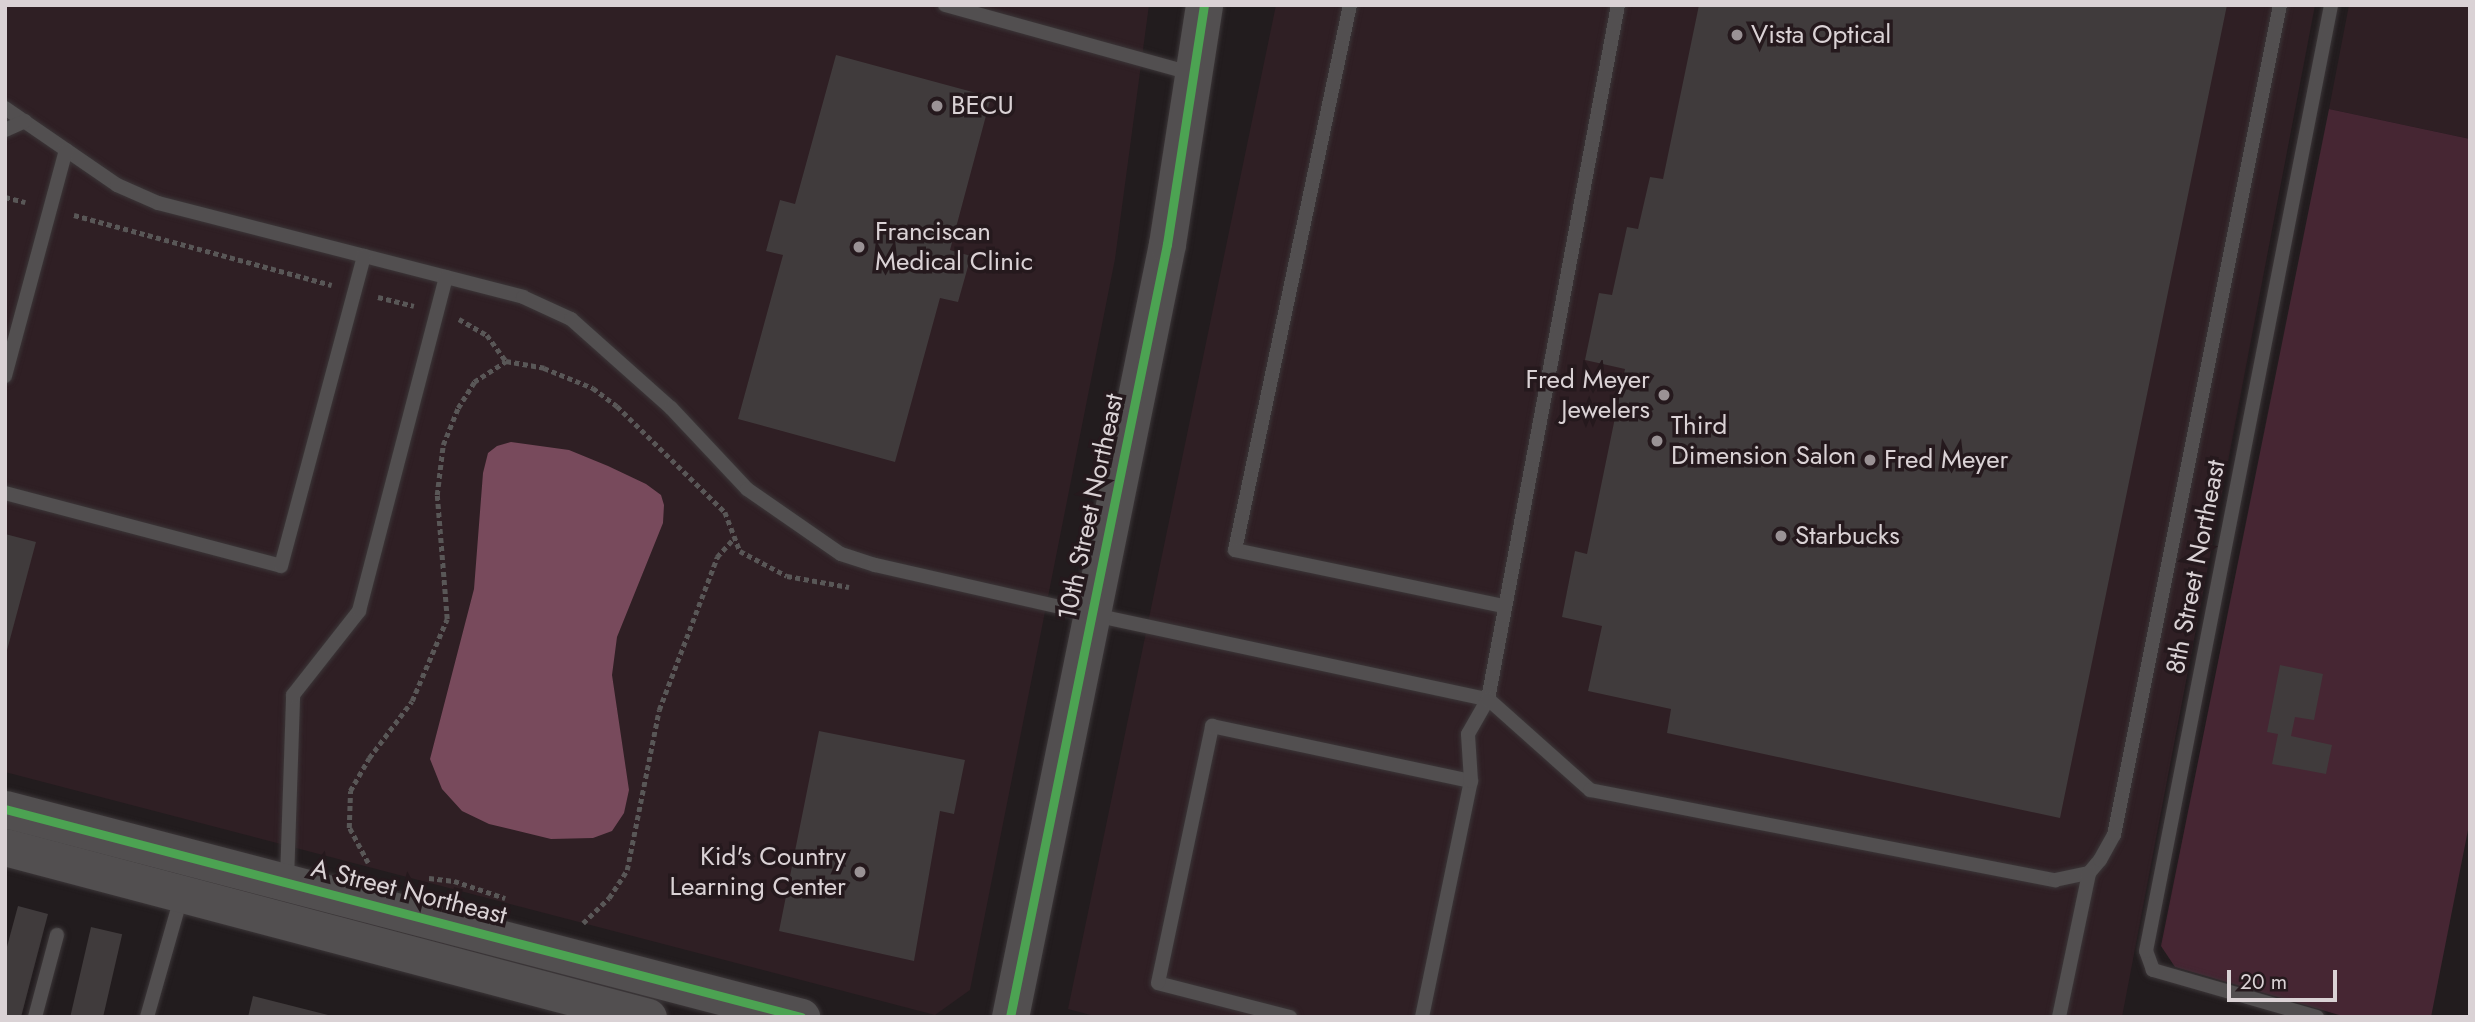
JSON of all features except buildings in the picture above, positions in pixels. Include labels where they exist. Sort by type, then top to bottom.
[{"type":"street","name":"10th Street Northeast","points":[[1010,1017],[1167,244],[1204,5]]},
{"type":"street","name":"A Street Northeast","points":[[5,809],[282,901],[648,1017]]},
{"type":"street","name":"A Street Northeast","points":[[5,847],[182,894],[282,901],[802,1017]]},
{"type":"lane","points":[[945,5],[1193,74]]},
{"type":"lane","points":[[1350,5],[1235,550],[1504,606]]},
{"type":"lane","points":[[1422,1017],[1471,781],[1468,734],[1488,699],[1618,5]]},
{"type":"lane","points":[[2059,1017],[2089,873],[2114,835],[2280,5]]},
{"type":"lane","name":"8th Street Northeast","points":[[2317,1017],[2153,970],[2146,951],[2331,5]]},
{"type":"lane","points":[[5,108],[117,185],[158,203],[523,297],[571,318],[671,408],[747,489],[796,526],[841,554],[875,565],[1090,614],[1488,699],[1590,790],[2055,880],[2089,873]]},
{"type":"lane","points":[[5,130],[25,121]]},
{"type":"lane","points":[[5,376],[66,150]]},
{"type":"lane","points":[[5,493],[281,566],[364,256]]},
{"type":"lane","points":[[282,901],[293,695],[359,611],[446,277]]},
{"type":"lane","points":[[1290,1017],[1158,983],[1212,726],[1471,781]]},
{"type":"lane","points":[[147,1017],[182,894]]},
{"type":"lane","points":[[35,1017],[57,935]]},
{"type":"path","points":[[376,868],[364,862],[349,828],[350,791],[369,758],[412,701],[447,619],[437,495],[443,445],[458,408],[474,382],[506,360]]},
{"type":"path","points":[[570,919],[583,924],[609,898],[627,870],[659,710],[717,556],[735,537]]},
{"type":"path","points":[[427,878],[454,881],[518,902]]},
{"type":"shaded area","points":[[5,5],[1149,5],[1115,259],[970,990],[935,1015],[5,772]]},
{"type":"shaded area","points":[[1276,5],[2315,5],[2122,1017],[1098,1017],[1068,1009]]},
{"type":"shaded area","points":[[2349,5],[2470,5],[2470,139],[2329,109]]},
{"type":"shaded area","points":[[2329,109],[2470,139],[2470,820],[2431,1017],[2346,1017],[2175,967],[2161,946]]},
{"type":"shaded area","points":[[511,442],[569,450],[608,466],[646,484],[661,495],[664,505],[663,523],[617,637],[612,675],[629,790],[624,813],[612,831],[593,838],[551,839],[489,824],[462,811],[442,789],[430,759],[474,589],[483,473],[488,453],[497,446]]},
{"type":"cycle path","points":[[1010,1017],[1167,244],[1204,5]]},
{"type":"cycle path","points":[[5,809],[801,1017]]},
{"type":"place","name":"Vista Optical","points":[[1737,35]]},
{"type":"place","name":"BECU","points":[[937,106]]},
{"type":"place","name":"Franciscan Medical Clinic","points":[[859,247]]},
{"type":"place","name":"Fred Meyer Jewelers","points":[[1664,395]]},
{"type":"place","name":"Third Dimension Salon","points":[[1657,441]]},
{"type":"place","name":"Fred Meyer","points":[[1870,460]]},
{"type":"place","name":"Starbucks","points":[[1781,536]]},
{"type":"place","name":"Kid's Country Learning Center","points":[[860,872]]}]
